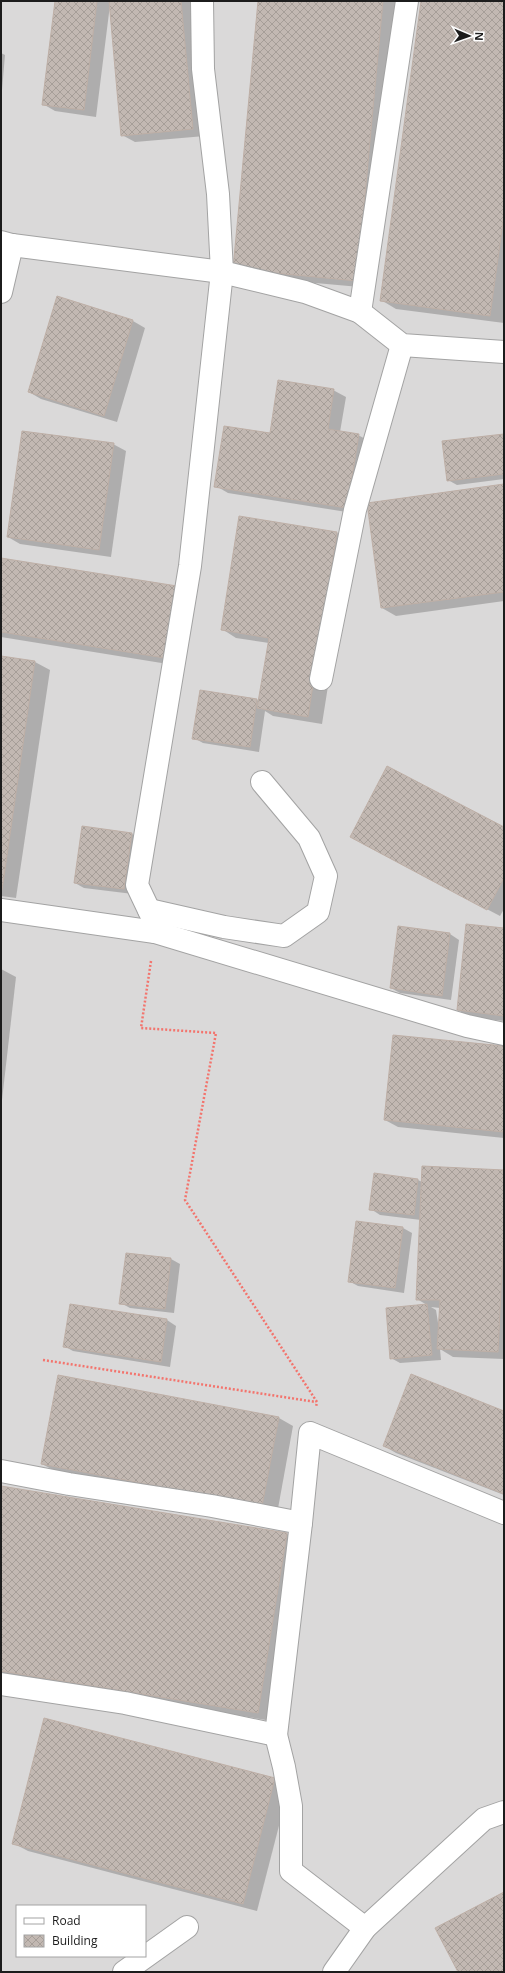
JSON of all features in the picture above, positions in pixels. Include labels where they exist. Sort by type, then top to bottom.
[{"type":"street","points":[[155,932],[156,924],[137,885],[190,566],[222,272],[218,194],[204,79],[202,1]]},
{"type":"street","points":[[204,79],[217,24],[216,1]]},
{"type":"street","points":[[360,312],[407,1]]},
{"type":"street","points":[[1,292],[6,243],[222,272],[304,292],[360,312],[402,345],[504,352]]},
{"type":"street","points":[[321,679],[355,510],[402,345]]},
{"type":"street","points":[[149,910],[224,927],[284,936],[318,912],[326,876],[309,838],[262,782]]},
{"type":"street","points":[[1,910],[155,932],[467,1026],[504,1034]]},
{"type":"street","points":[[365,1928],[291,1871],[291,1806],[284,1767],[276,1735],[310,1433],[504,1513]]},
{"type":"street","points":[[1,1471],[69,1484],[212,1506],[300,1523]]},
{"type":"street","points":[[1,1684],[124,1703],[276,1735]]},
{"type":"street","points":[[334,1972],[365,1928],[484,1819],[504,1812]]},
{"type":"street","points":[[146,1957],[187,1928]]},
{"type":"street","points":[[124,1972],[145,1957]]},
{"type":"path","points":[[155,932],[141,1028],[216,1033],[185,1200],[317,1402],[310,1433]]},
{"type":"path","points":[[43,1360],[317,1402]]},
{"type":"shaded area","points":[[1,1],[504,1],[504,1972],[1,1972]]},
{"type":"building","points":[[55,1],[97,1],[84,110],[42,105]]},
{"type":"building","points":[[109,1],[181,1],[193,129],[121,136]]},
{"type":"building","points":[[258,1],[383,1],[357,281],[233,269]]},
{"type":"building","points":[[421,1],[504,1],[504,215],[490,316],[380,301]]},
{"type":"building","points":[[57,296],[133,320],[104,416],[28,392]]},
{"type":"building","points":[[278,380],[334,389],[328,429],[359,434],[347,508],[214,487],[224,426],[270,433]]},
{"type":"building","points":[[22,431],[114,443],[99,550],[7,537]]},
{"type":"building","points":[[504,434],[504,474],[447,481],[442,441]]},
{"type":"building","points":[[504,484],[504,592],[381,608],[367,503]]},
{"type":"building","points":[[239,516],[337,532],[308,717],[257,708],[269,638],[221,630]]},
{"type":"building","points":[[1,558],[177,586],[165,658],[1,632]]},
{"type":"building","points":[[1,656],[35,661],[2,890],[1,890]]},
{"type":"building","points":[[200,690],[257,699],[250,747],[192,739]]},
{"type":"building","points":[[387,766],[504,827],[504,878],[487,910],[350,837]]},
{"type":"building","points":[[82,826],[132,833],[124,889],[74,883]]},
{"type":"building","points":[[466,924],[504,928],[504,1016],[457,1010]]},
{"type":"building","points":[[398,926],[450,933],[442,996],[390,988]]},
{"type":"building","points":[[393,1035],[504,1046],[504,1132],[384,1120]]},
{"type":"building","points":[[422,1166],[504,1170],[504,1228],[498,1352],[437,1349],[440,1300],[416,1300]]},
{"type":"building","points":[[374,1173],[418,1179],[414,1215],[369,1210]]},
{"type":"building","points":[[356,1221],[403,1227],[395,1288],[348,1282]]},
{"type":"building","points":[[126,1253],[171,1258],[165,1309],[119,1304]]},
{"type":"building","points":[[70,1304],[167,1319],[161,1362],[63,1347]]},
{"type":"building","points":[[427,1304],[432,1355],[390,1359],[386,1308]]},
{"type":"building","points":[[411,1374],[504,1411],[504,1494],[383,1446]]},
{"type":"building","points":[[58,1375],[279,1417],[262,1506],[41,1464]]},
{"type":"building","points":[[1,1486],[287,1533],[258,1713],[1,1671]]},
{"type":"building","points":[[44,1718],[275,1778],[243,1904],[12,1844]]},
{"type":"building","points":[[504,1892],[504,1972],[458,1972],[435,1928]]}]
